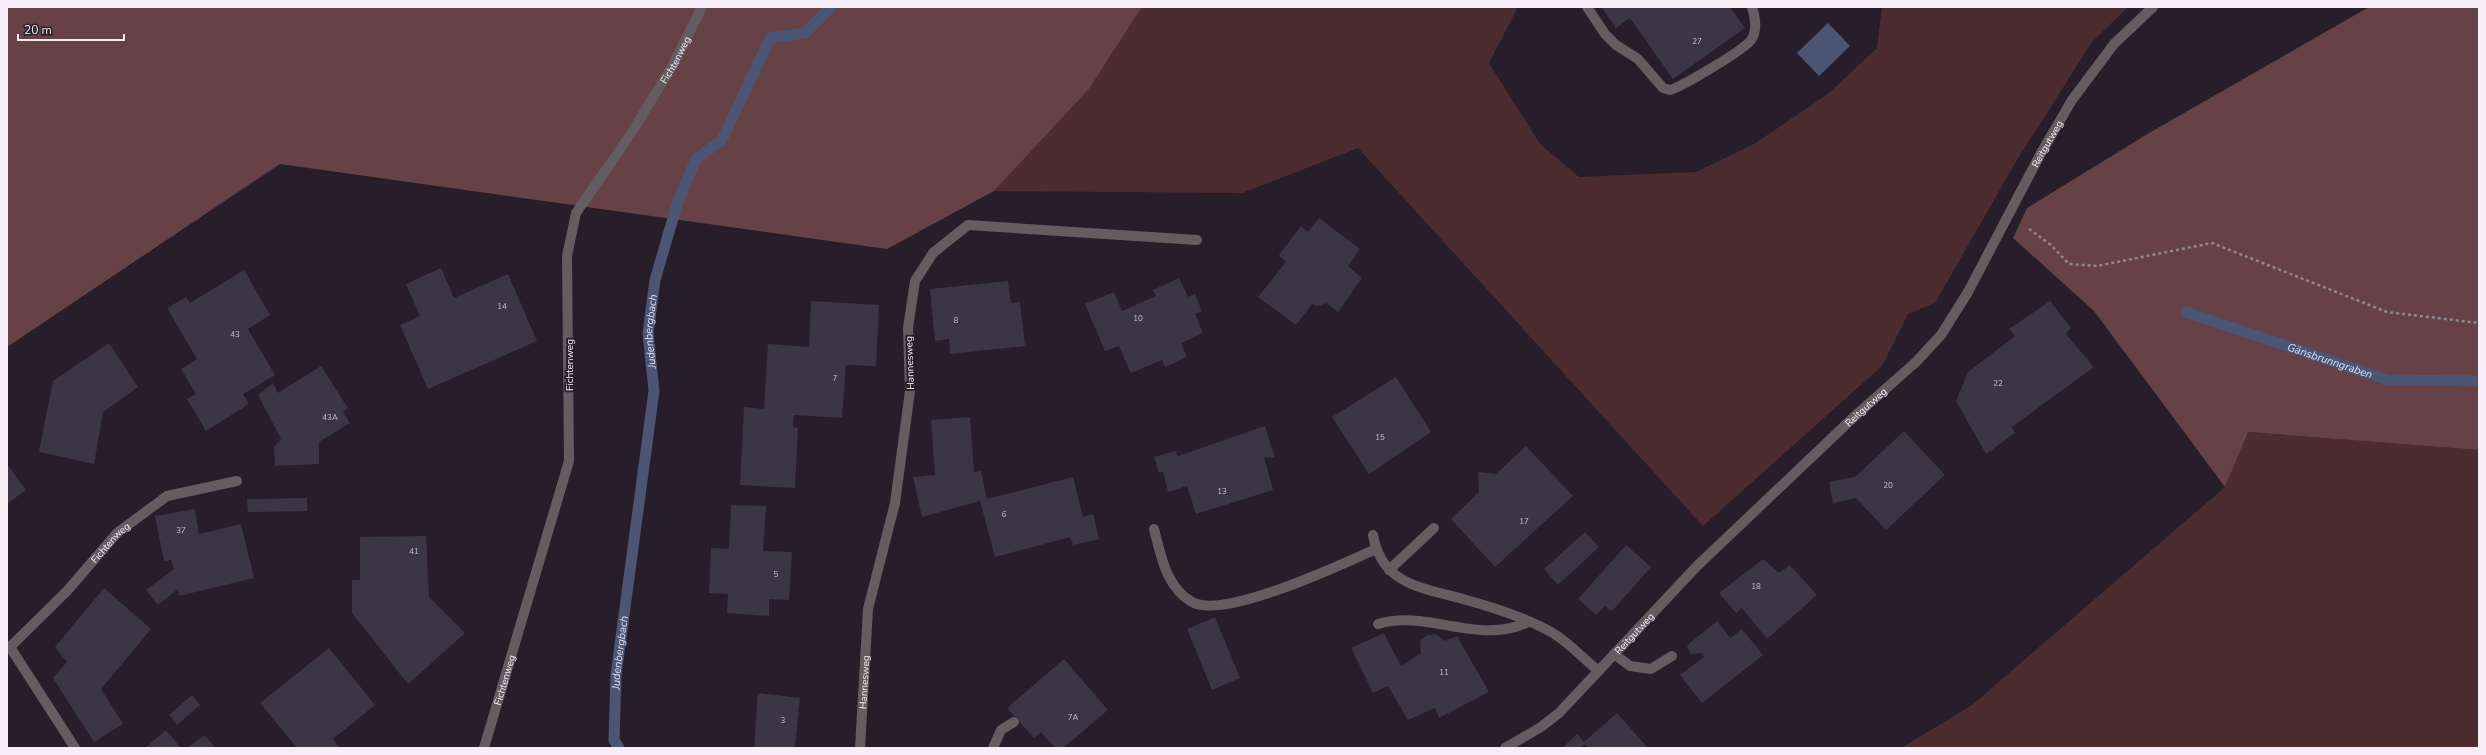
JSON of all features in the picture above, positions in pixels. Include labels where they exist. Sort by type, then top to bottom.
[{"type":"street","name":"Fichtenweg","points":[[484,748],[569,461],[567,256],[576,213],[630,135],[674,65],[702,7]]},
{"type":"street","points":[[1587,7],[1605,34],[1616,45],[1638,60],[1663,88],[1670,90],[1746,46],[1754,34],[1755,18],[1752,7]]},
{"type":"street","name":"Reitgutweg","points":[[1505,748],[1541,727],[1559,713],[1727,536],[1931,347],[1958,310],[2041,153],[2072,100],[2114,44],[2153,7]]},
{"type":"street","name":"Hannesweg","points":[[860,748],[868,609],[895,503],[910,392],[908,328],[915,281],[933,253],[968,225],[1197,240]]},
{"type":"street","name":"Fichtenweg","points":[[75,748],[8,647],[67,591],[117,533],[167,496],[237,481]]},
{"type":"street","points":[[1389,570],[1434,528]]},
{"type":"street","points":[[1154,529],[1161,557],[1171,582],[1184,597],[1198,605],[1221,605],[1262,594],[1322,572],[1376,549]]},
{"type":"street","points":[[1373,535],[1376,549],[1389,570],[1409,583],[1471,601],[1528,622],[1558,637],[1599,671]]},
{"type":"street","points":[[1378,624],[1398,620],[1422,621],[1494,631],[1510,629],[1528,622]]},
{"type":"street","points":[[1614,654],[1630,666],[1651,669],[1672,656]]},
{"type":"street","points":[[993,748],[1001,730],[1014,722]]},
{"type":"path","points":[[2006,219],[2031,230],[2069,264],[2097,266],[2212,244],[2387,312],[2479,323]]},
{"type":"shaded area","points":[[7,7],[1142,7],[1089,89],[994,191],[887,249],[280,164],[7,347]]},
{"type":"shaded area","points":[[1142,7],[1518,7],[1489,63],[1540,144],[1579,177],[1696,172],[1754,144],[1828,94],[1877,48],[1882,7],[2128,7],[2092,42],[2017,160],[1935,303],[1908,314],[1882,366],[1703,526],[1358,148],[1242,193],[994,191],[1089,89]]},
{"type":"shaded area","points":[[2369,7],[2479,7],[2479,450],[2248,432],[2225,487],[2094,311],[2013,238],[2027,208],[2149,133]]},
{"type":"shaded area","points":[[2247,432],[2479,450],[2479,748],[1901,748],[1972,705],[2225,487]]},
{"type":"water","points":[[1828,23],[1850,46],[1819,76],[1797,53]]},
{"type":"building","points":[[1601,7],[1730,7],[1745,28],[1673,79],[1630,18],[1616,28]]},
{"type":"building","points":[[1319,218],[1360,249],[1348,266],[1362,278],[1338,312],[1326,303],[1318,306],[1312,304],[1296,325],[1258,297],[1286,262],[1279,255],[1301,226],[1308,232]]},
{"type":"building","points":[[441,268],[454,298],[508,274],[537,341],[428,389],[400,325],[420,316],[406,284]]},
{"type":"building","points":[[244,270],[270,315],[248,329],[275,375],[243,394],[249,404],[206,431],[187,399],[196,394],[181,369],[197,359],[167,308],[186,297],[190,303]]},
{"type":"building","points":[[1179,278],[1188,297],[1195,294],[1202,311],[1195,314],[1203,333],[1181,343],[1187,357],[1165,367],[1162,360],[1131,373],[1119,346],[1105,351],[1085,304],[1114,292],[1122,311],[1156,296],[1153,290]]},
{"type":"building","points":[[1008,281],[1011,303],[1020,302],[1025,346],[950,354],[949,339],[935,341],[930,289]]},
{"type":"building","points":[[811,301],[879,305],[876,366],[846,365],[842,418],[794,415],[793,427],[798,428],[795,488],[740,485],[744,407],[764,409],[768,344],[809,347]]},
{"type":"building","points":[[2050,301],[2071,328],[2066,334],[2094,367],[2012,427],[2015,433],[1986,454],[1956,401],[1968,372],[2015,336],[2009,329]]},
{"type":"building","points":[[109,343],[138,387],[103,412],[94,464],[39,452],[53,381]]},
{"type":"building","points":[[321,366],[348,408],[343,411],[350,423],[319,442],[319,464],[275,466],[274,447],[281,439],[258,395],[273,383],[278,393]]},
{"type":"building","points":[[1396,377],[1431,432],[1369,474],[1332,417]]},
{"type":"building","points":[[970,417],[974,472],[981,471],[987,499],[1073,477],[1083,517],[1093,514],[1099,539],[1073,545],[1070,537],[995,557],[980,501],[922,517],[913,477],[935,475],[931,420]]},
{"type":"building","points":[[1265,426],[1275,458],[1264,457],[1273,490],[1196,514],[1187,486],[1168,492],[1163,471],[1159,473],[1154,457],[1175,451],[1178,456]]},
{"type":"building","points":[[1904,431],[1945,475],[1886,530],[1856,498],[1833,503],[1829,482],[1855,477]]},
{"type":"building","points":[[1526,446],[1573,496],[1495,567],[1451,519],[1479,492],[1478,472],[1496,474]]},
{"type":"building","points":[[7,464],[26,490],[7,504]]},
{"type":"building","points":[[307,498],[307,511],[248,512],[247,499]]},
{"type":"building","points":[[731,505],[766,506],[763,551],[792,552],[789,600],[769,599],[769,616],[727,613],[728,594],[709,593],[711,548],[729,549]]},
{"type":"building","points":[[195,509],[199,534],[241,524],[254,578],[179,596],[178,589],[158,605],[146,590],[174,569],[171,560],[164,561],[155,516]]},
{"type":"building","points":[[1585,532],[1599,547],[1558,585],[1544,569]]},
{"type":"building","points":[[426,536],[429,597],[465,633],[408,684],[352,613],[352,580],[360,580],[360,537]]},
{"type":"building","points":[[1626,545],[1651,567],[1612,611],[1605,606],[1596,615],[1578,599]]},
{"type":"building","points":[[1763,559],[1779,573],[1790,565],[1817,595],[1767,639],[1742,608],[1736,613],[1719,593]]},
{"type":"building","points":[[104,588],[151,629],[101,689],[123,724],[94,742],[53,678],[67,662],[55,647]]},
{"type":"building","points":[[1215,617],[1240,678],[1212,690],[1187,629]]},
{"type":"building","points":[[1717,621],[1730,638],[1742,629],[1763,655],[1702,703],[1680,675],[1704,657],[1701,653],[1691,654],[1687,647]]},
{"type":"building","points":[[1384,633],[1401,666],[1421,653],[1420,640],[1428,635],[1436,634],[1445,641],[1457,636],[1489,692],[1439,718],[1435,708],[1408,720],[1388,686],[1373,693],[1351,648]]},
{"type":"building","points":[[329,648],[375,705],[333,739],[340,748],[297,748],[260,703]]},
{"type":"building","points":[[1064,659],[1108,710],[1063,748],[1055,748],[1041,732],[1034,738],[1007,708]]},
{"type":"building","points":[[758,693],[800,698],[795,748],[754,748]]},
{"type":"building","points":[[192,695],[200,705],[177,725],[169,715]]},
{"type":"building","points":[[1617,713],[1648,748],[1589,748],[1585,744],[1581,748],[1562,748],[1577,734],[1584,742]]},
{"type":"building","points":[[166,730],[181,748],[145,748]]},
{"type":"building","points":[[205,735],[215,748],[187,748]]},
{"type":"waterway","name":"Judenbergbach","points":[[619,748],[614,740],[616,675],[654,391],[648,333],[655,280],[678,201],[696,159],[722,140],[770,38],[805,33],[831,7]]},
{"type":"waterway","name":"Gänsbrunngraben","points":[[2186,312],[2388,380],[2479,381]]}]
